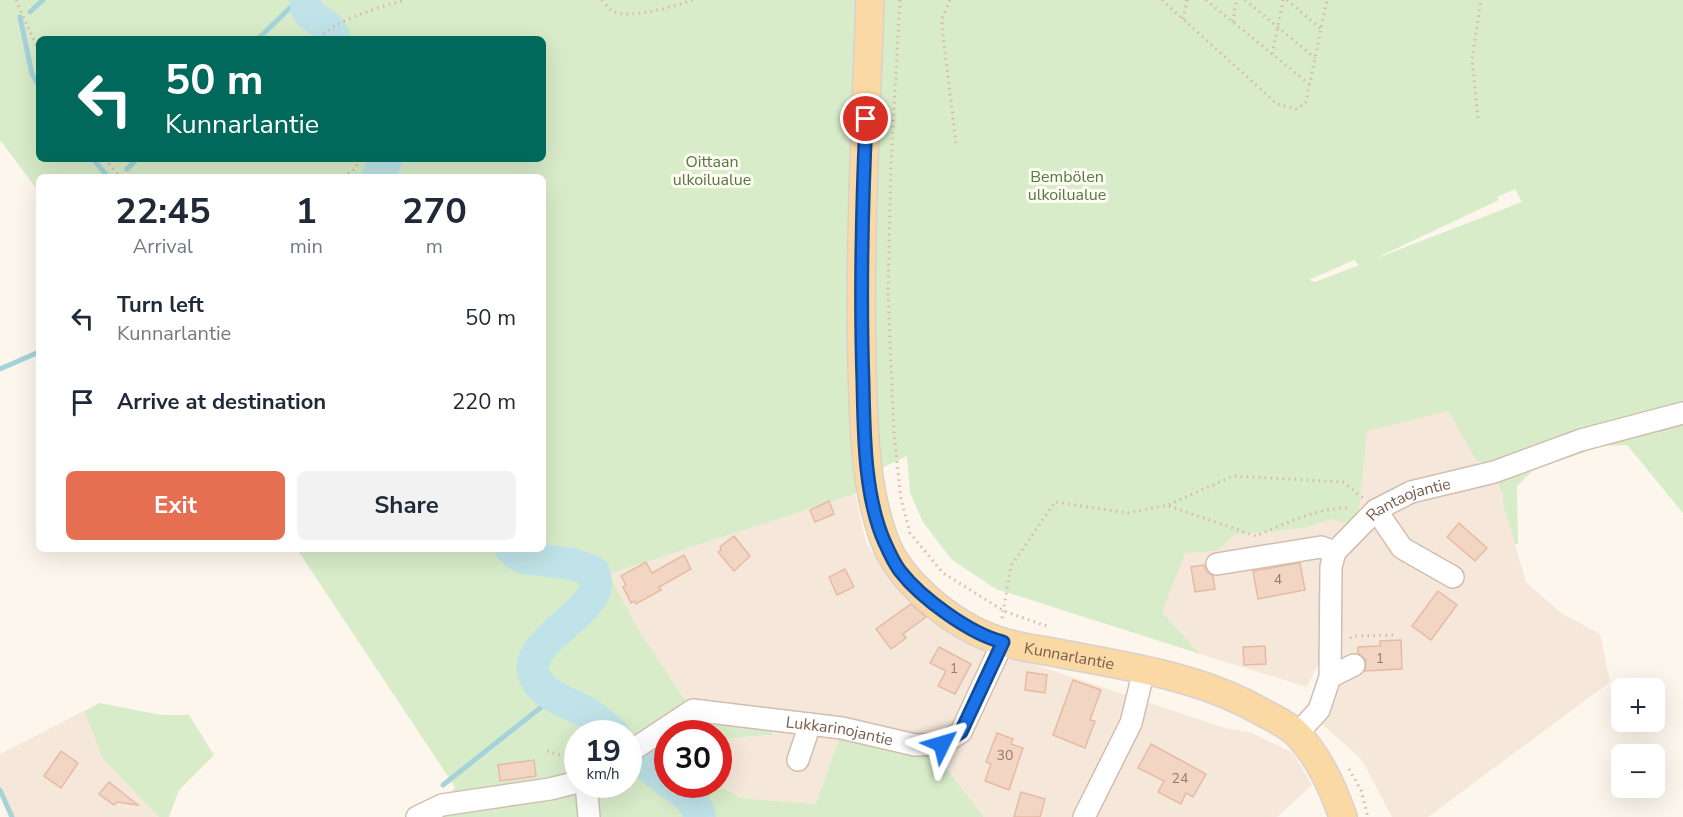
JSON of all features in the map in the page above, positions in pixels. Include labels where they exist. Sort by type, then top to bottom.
[{"type":"main road","name":"Kunnarlantie","points":[[870,0],[861,262],[865,438],[870,490],[884,540],[899,570],[924,597],[960,621],[995,640],[1144,670],[1190,682],[1240,699],[1286,725],[1297,734],[1317,758],[1343,817]]},
{"type":"street","name":"Rantaojantie","points":[[1335,552],[1376,510],[1411,492],[1494,472],[1581,440],[1683,413]]},
{"type":"street","points":[[1376,510],[1402,548],[1453,577]]},
{"type":"street","points":[[1218,564],[1321,548],[1335,552],[1331,567],[1330,677],[1319,710],[1297,734]]},
{"type":"street","name":"Lukkarinojantie","points":[[642,744],[693,710],[842,728],[915,745],[942,744],[961,732],[1003,642]]},
{"type":"street","points":[[1330,677],[1354,665]]},
{"type":"street","points":[[1084,817],[1131,723],[1144,670]]},
{"type":"street","points":[[798,760],[810,724]]},
{"type":"street","points":[[417,817],[442,805],[505,797],[564,785]]},
{"type":"street","points":[[587,798],[589,817]]},
{"type":"path","points":[[16,0],[36,45]]},
{"type":"path","points":[[321,36],[362,13],[404,0]]},
{"type":"path","points":[[602,0],[612,11],[629,14],[668,8],[693,0]]},
{"type":"path","points":[[900,0],[891,163],[888,294],[894,433],[901,499],[910,533],[943,573],[1004,611],[1054,629]]},
{"type":"path","points":[[950,0],[942,19],[942,27],[956,143]]},
{"type":"path","points":[[1161,0],[1277,104],[1297,109],[1306,102],[1327,0]]},
{"type":"path","points":[[1183,19],[1187,0]]},
{"type":"path","points":[[1206,0],[1310,85]]},
{"type":"path","points":[[1233,22],[1236,0]]},
{"type":"path","points":[[1245,0],[1315,58]]},
{"type":"path","points":[[1272,54],[1285,0],[1321,29]]},
{"type":"path","points":[[1478,118],[1472,59],[1481,0]]},
{"type":"path","points":[[108,162],[118,174]]},
{"type":"path","points":[[348,174],[359,162]]},
{"type":"path","points":[[1004,611],[1011,566],[1055,502],[1128,513],[1168,505],[1233,476],[1343,482],[1376,510]]},
{"type":"path","points":[[1168,505],[1256,536],[1305,516],[1342,508],[1376,510]]},
{"type":"path","points":[[1332,645],[1340,644],[1354,636],[1393,635]]},
{"type":"path","points":[[547,751],[564,756]]},
{"type":"shaded area","points":[[1448,411],[1477,462],[1497,480],[1526,582],[1561,613],[1600,634],[1610,682],[1428,817],[1392,817],[1362,760],[1321,723],[1339,667],[1317,666],[1307,687],[1200,654],[1162,612],[1185,552],[1218,551],[1234,535],[1304,528],[1359,511],[1366,431]]},
{"type":"shaded area","points":[[855,494],[866,542],[888,578],[917,608],[988,650],[954,726],[943,735],[925,736],[850,720],[687,703],[639,630],[609,574]]},
{"type":"shaded area","points":[[1012,657],[1225,728],[1252,733],[1293,753],[1312,785],[1277,817],[984,817],[934,752],[998,669]]},
{"type":"shaded area","points":[[84,711],[103,759],[159,817],[12,817],[0,790],[0,754]]},
{"type":"shaded area","points":[[774,723],[841,733],[816,804],[741,798],[732,793],[732,738],[772,735]]},
{"type":"green space","points":[[0,0],[1683,0],[1683,406],[1578,432],[1503,459],[1486,462],[1477,462],[1448,411],[1367,431],[1359,511],[1349,525],[1333,519],[1304,528],[1234,535],[1218,551],[1185,553],[1162,612],[1200,654],[996,589],[951,559],[923,522],[910,493],[907,456],[884,467],[855,494],[609,574],[639,630],[687,703],[774,723],[772,735],[732,738],[732,720],[654,720],[654,798],[732,798],[732,793],[741,798],[816,804],[841,733],[934,752],[984,817],[438,817],[442,805],[455,787],[299,552],[546,552],[546,174],[36,174],[36,188],[0,140]],"holes":[[[1515,189],[1522,202],[1372,260],[1499,200],[1497,197]],[[1354,260],[1359,265],[1315,282],[1309,280]]]},
{"type":"green space","points":[[1683,421],[1683,513],[1627,445],[1602,446],[1533,470],[1517,486],[1518,544],[1515,544],[1497,480],[1569,449]]},
{"type":"green space","points":[[100,703],[161,715],[189,715],[214,755],[179,790],[169,817],[159,817],[103,759],[84,711]]},
{"type":"building","points":[[829,501],[834,514],[815,522],[810,510]]},
{"type":"building","points":[[1459,523],[1487,548],[1475,561],[1447,537]]},
{"type":"building","points":[[734,536],[750,556],[734,571],[718,552],[721,550],[720,547]]},
{"type":"building","points":[[684,555],[691,569],[659,587],[661,590],[636,604],[635,601],[631,603],[623,587],[626,585],[621,576],[646,562],[652,573]]},
{"type":"building","points":[[1300,563],[1305,590],[1258,599],[1253,571]]},
{"type":"building","points":[[1204,565],[1207,572],[1213,576],[1215,589],[1195,592],[1191,567]]},
{"type":"building","points":[[845,569],[854,587],[837,595],[829,577]]},
{"type":"building","points":[[1438,591],[1457,605],[1431,640],[1412,626]]},
{"type":"building","points":[[911,604],[926,617],[903,634],[906,638],[891,649],[876,629]]},
{"type":"building","points":[[1401,640],[1402,669],[1365,671],[1366,660],[1358,653],[1358,647],[1380,646],[1380,641]]},
{"type":"building","points":[[1265,646],[1266,664],[1244,665],[1243,647]]},
{"type":"building","points":[[939,647],[971,664],[955,694],[938,686],[946,671],[930,663]]},
{"type":"building","points":[[1027,672],[1047,675],[1045,693],[1025,690]]},
{"type":"building","points":[[1073,680],[1101,690],[1090,720],[1095,721],[1085,748],[1053,735]]},
{"type":"building","points":[[997,733],[1013,739],[1011,744],[1023,748],[1009,790],[985,781],[991,764],[986,762]]},
{"type":"building","points":[[1151,744],[1206,774],[1193,797],[1186,793],[1181,804],[1158,792],[1164,781],[1138,768]]},
{"type":"building","points":[[61,751],[78,763],[61,788],[44,776]]},
{"type":"building","points":[[534,760],[536,776],[500,781],[498,765]]},
{"type":"building","points":[[109,782],[138,805],[117,802],[114,805],[99,794]]},
{"type":"building","points":[[1021,792],[1045,799],[1040,817],[1014,817]]},
{"type":"waterway","points":[[30,12],[43,0]]},
{"type":"waterway","points":[[261,36],[298,0]]},
{"type":"waterway","points":[[305,0],[307,11],[331,30],[333,36]]},
{"type":"waterway","points":[[20,17],[32,74],[36,81]]},
{"type":"waterway","points":[[96,162],[106,174]]},
{"type":"waterway","points":[[127,169],[134,162]]},
{"type":"waterway","points":[[379,174],[385,162]]},
{"type":"waterway","points":[[366,174],[384,163]]},
{"type":"waterway","points":[[0,369],[36,353]]},
{"type":"waterway","points":[[514,552],[524,558],[573,564],[594,572],[596,584],[592,597],[546,642],[537,654],[533,666],[535,678],[545,690],[598,720]]},
{"type":"waterway","points":[[443,785],[555,696]]},
{"type":"waterway","points":[[642,760],[654,770]]},
{"type":"waterway","points":[[0,790],[12,817]]},
{"type":"waterway","points":[[690,798],[700,817]]},
{"type":"route","points":[[866,119],[861,262],[865,438],[870,490],[884,540],[899,570],[924,597],[960,621],[1003,642],[961,732],[942,744]]},
{"type":"park label","name":"Oittaan ulkoilualue","points":[[712,170]]},
{"type":"park label","name":"Bembölen ulkoilualue","points":[[1067,185]]}]
